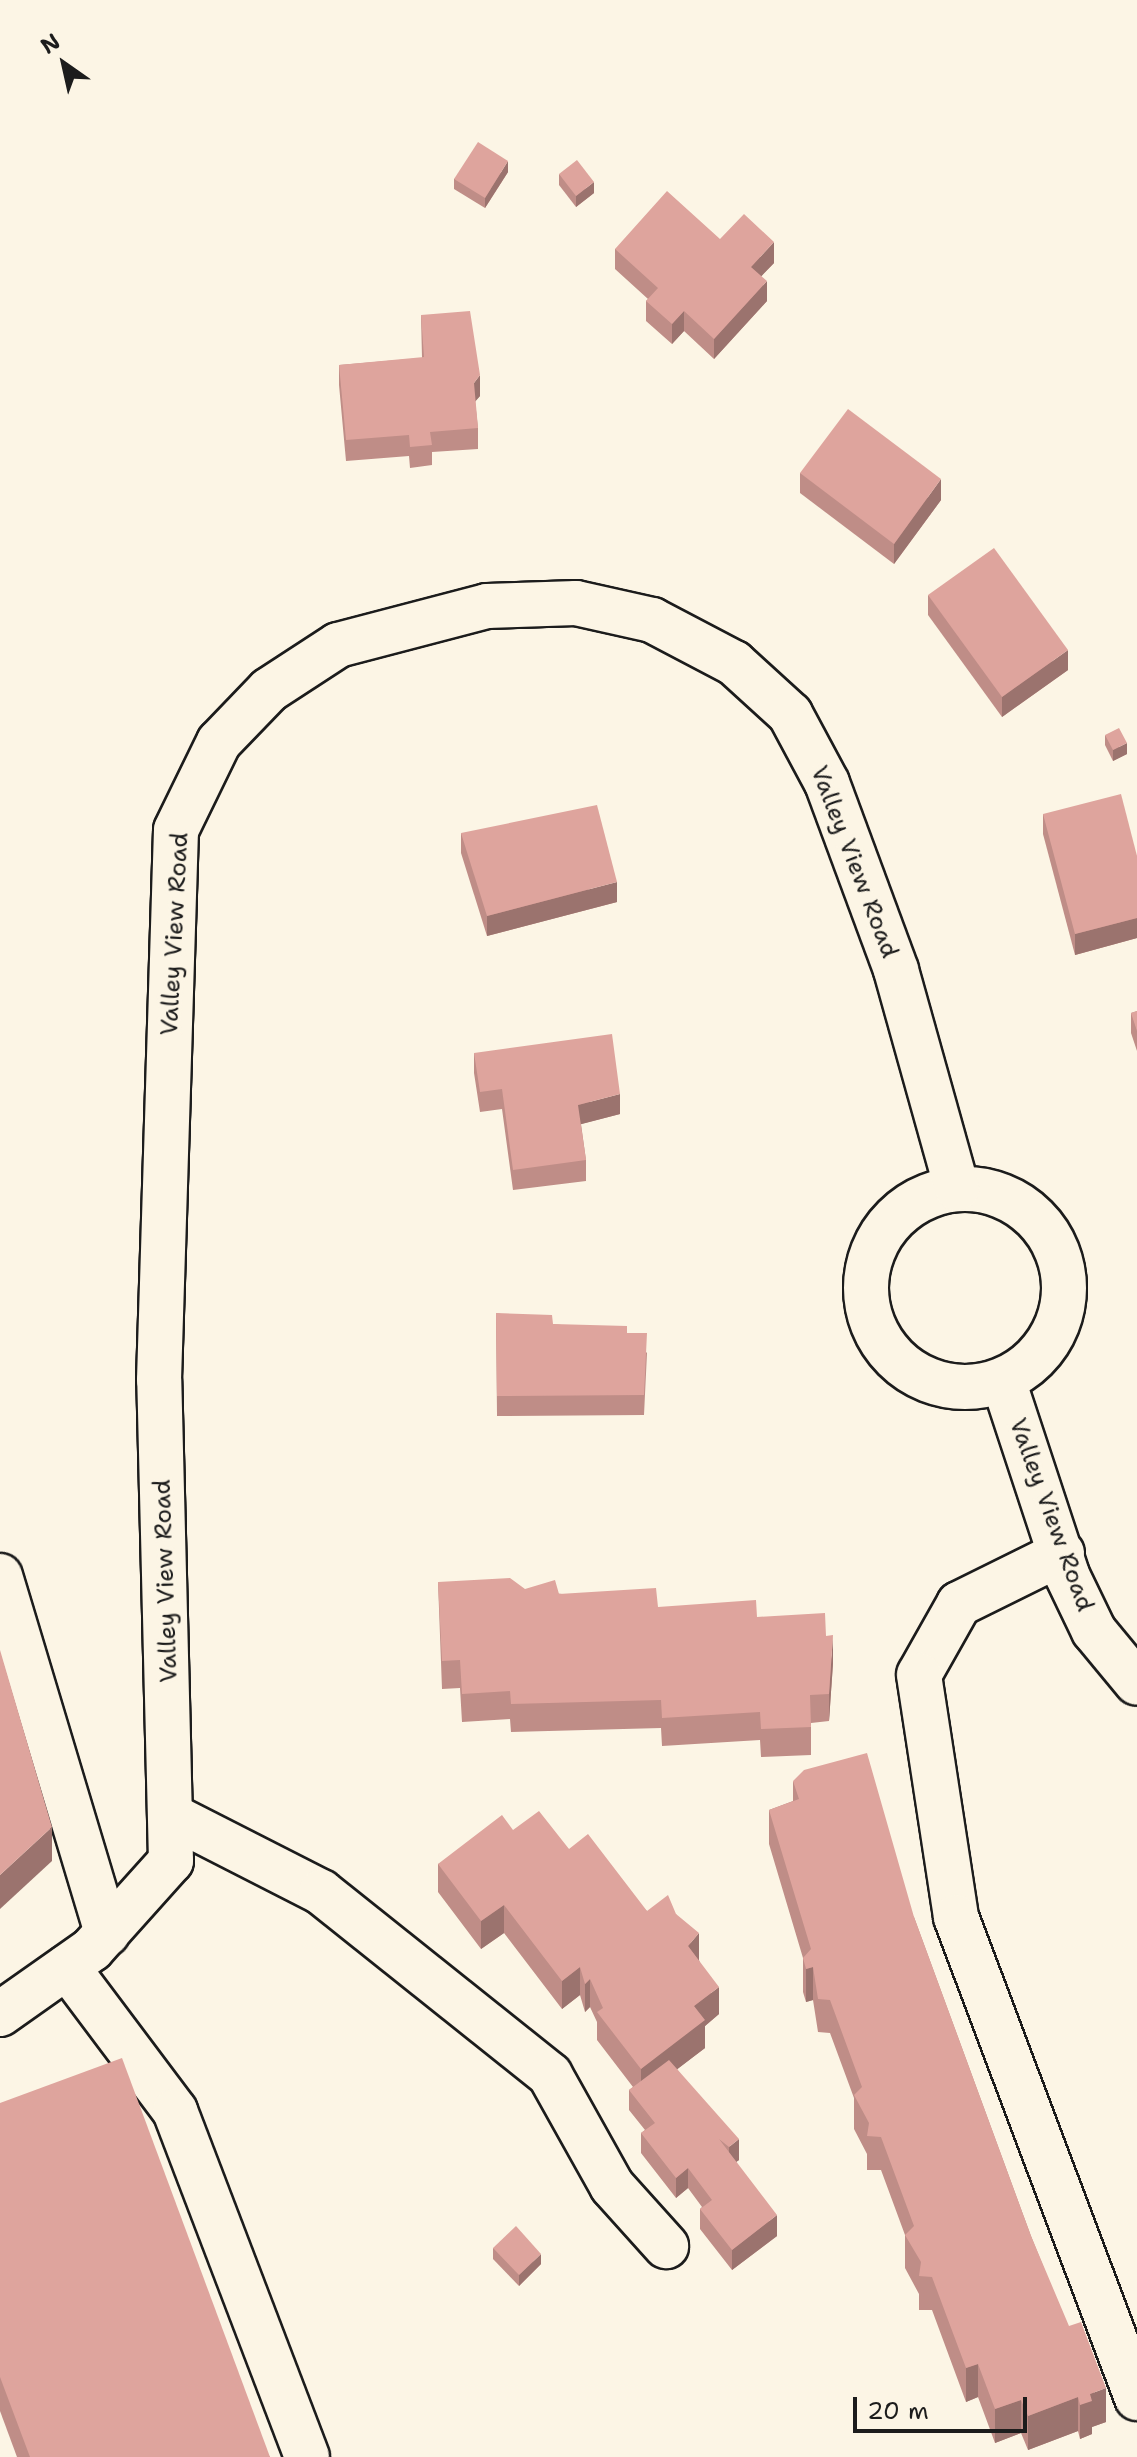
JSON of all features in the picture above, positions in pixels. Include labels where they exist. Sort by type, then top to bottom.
[{"type":"street","name":"Valley View Road","points":[[0,2014],[67,1967],[107,1933],[171,1861],[159,1380],[176,830],[219,742],[269,690],[338,645],[487,606],[576,603],[636,617],[734,663],[790,714],[827,783],[896,970],[957,1189]]},
{"type":"street","points":[[957,1189],[1008,1199],[1047,1232],[1058,1256],[1063,1280],[1055,1329],[1024,1367],[988,1383],[941,1385],[889,1353],[865,1296],[868,1264],[900,1212],[957,1189]]},
{"type":"street","name":"Valley View Road","points":[[988,1383],[1094,1631],[1137,1683]]},
{"type":"street","points":[[1062,1553],[959,1604],[919,1675],[956,1917],[1137,2398]]},
{"type":"street","points":[[0,1576],[107,1933]]},
{"type":"street","points":[[172,1816],[321,1892],[550,2075],[612,2186],[666,2246]]},
{"type":"street","points":[[67,1967],[175,2111],[307,2457]]},
{"type":"building","points":[[478,142],[508,161],[485,198],[454,179]]},
{"type":"building","points":[[577,160],[594,182],[576,196],[559,174]]},
{"type":"building","points":[[667,191],[720,239],[744,214],[774,242],[751,267],[767,281],[714,339],[684,311],[672,324],[646,301],[658,288],[615,249]]},
{"type":"building","points":[[470,311],[480,375],[474,383],[478,428],[430,432],[432,445],[410,447],[409,435],[346,440],[339,365],[424,357],[421,315]]},
{"type":"building","points":[[848,409],[941,479],[894,544],[800,473]]},
{"type":"building","points":[[994,548],[1068,650],[1002,697],[928,595]]},
{"type":"building","points":[[1119,728],[1127,743],[1113,750],[1105,735]]},
{"type":"building","points":[[1121,794],[1137,856],[1137,918],[1075,934],[1043,814]]},
{"type":"building","points":[[597,805],[617,882],[487,916],[461,833]]},
{"type":"building","points":[[1137,1011],[1137,1031],[1131,1013]]},
{"type":"building","points":[[612,1034],[620,1094],[578,1105],[586,1160],[513,1170],[502,1089],[480,1092],[474,1053]]},
{"type":"building","points":[[496,1313],[552,1315],[553,1324],[627,1326],[627,1333],[647,1333],[644,1395],[497,1396]]},
{"type":"building","points":[[510,1578],[525,1589],[555,1580],[559,1594],[656,1588],[658,1607],[756,1600],[757,1617],[825,1613],[826,1636],[833,1635],[829,1694],[810,1695],[811,1727],[761,1729],[760,1712],[662,1718],[661,1700],[511,1704],[510,1691],[462,1694],[460,1660],[442,1661],[438,1582]]},
{"type":"building","points":[[0,1650],[52,1827],[0,1875]]},
{"type":"building","points":[[867,1753],[914,1917],[1031,2236],[1069,2326],[1081,2322],[1106,2388],[1090,2394],[1092,2401],[1080,2405],[1078,2397],[1028,2416],[1021,2400],[995,2409],[978,2364],[966,2368],[932,2277],[919,2276],[921,2262],[905,2235],[914,2226],[881,2137],[867,2136],[869,2123],[854,2095],[862,2087],[830,2000],[818,1999],[813,1967],[806,1969],[803,1958],[811,1949],[769,1810],[799,1799],[793,1781],[804,1770]]},
{"type":"building","points":[[539,1811],[569,1849],[588,1834],[647,1911],[668,1895],[676,1914],[699,1933],[688,1946],[719,1987],[694,2006],[705,2020],[641,2069],[597,2012],[603,2008],[590,1979],[585,1984],[580,1967],[562,1981],[504,1905],[481,1921],[438,1864],[502,1815],[513,1830]]},
{"type":"building","points":[[122,2058],[270,2457],[30,2457],[0,2377],[0,2103]]},
{"type":"building","points":[[669,2060],[739,2139],[729,2147],[719,2139],[777,2215],[732,2250],[700,2209],[712,2200],[688,2168],[676,2178],[641,2133],[655,2123],[629,2090]]},
{"type":"building","points":[[516,2226],[541,2254],[519,2275],[493,2248]]}]
